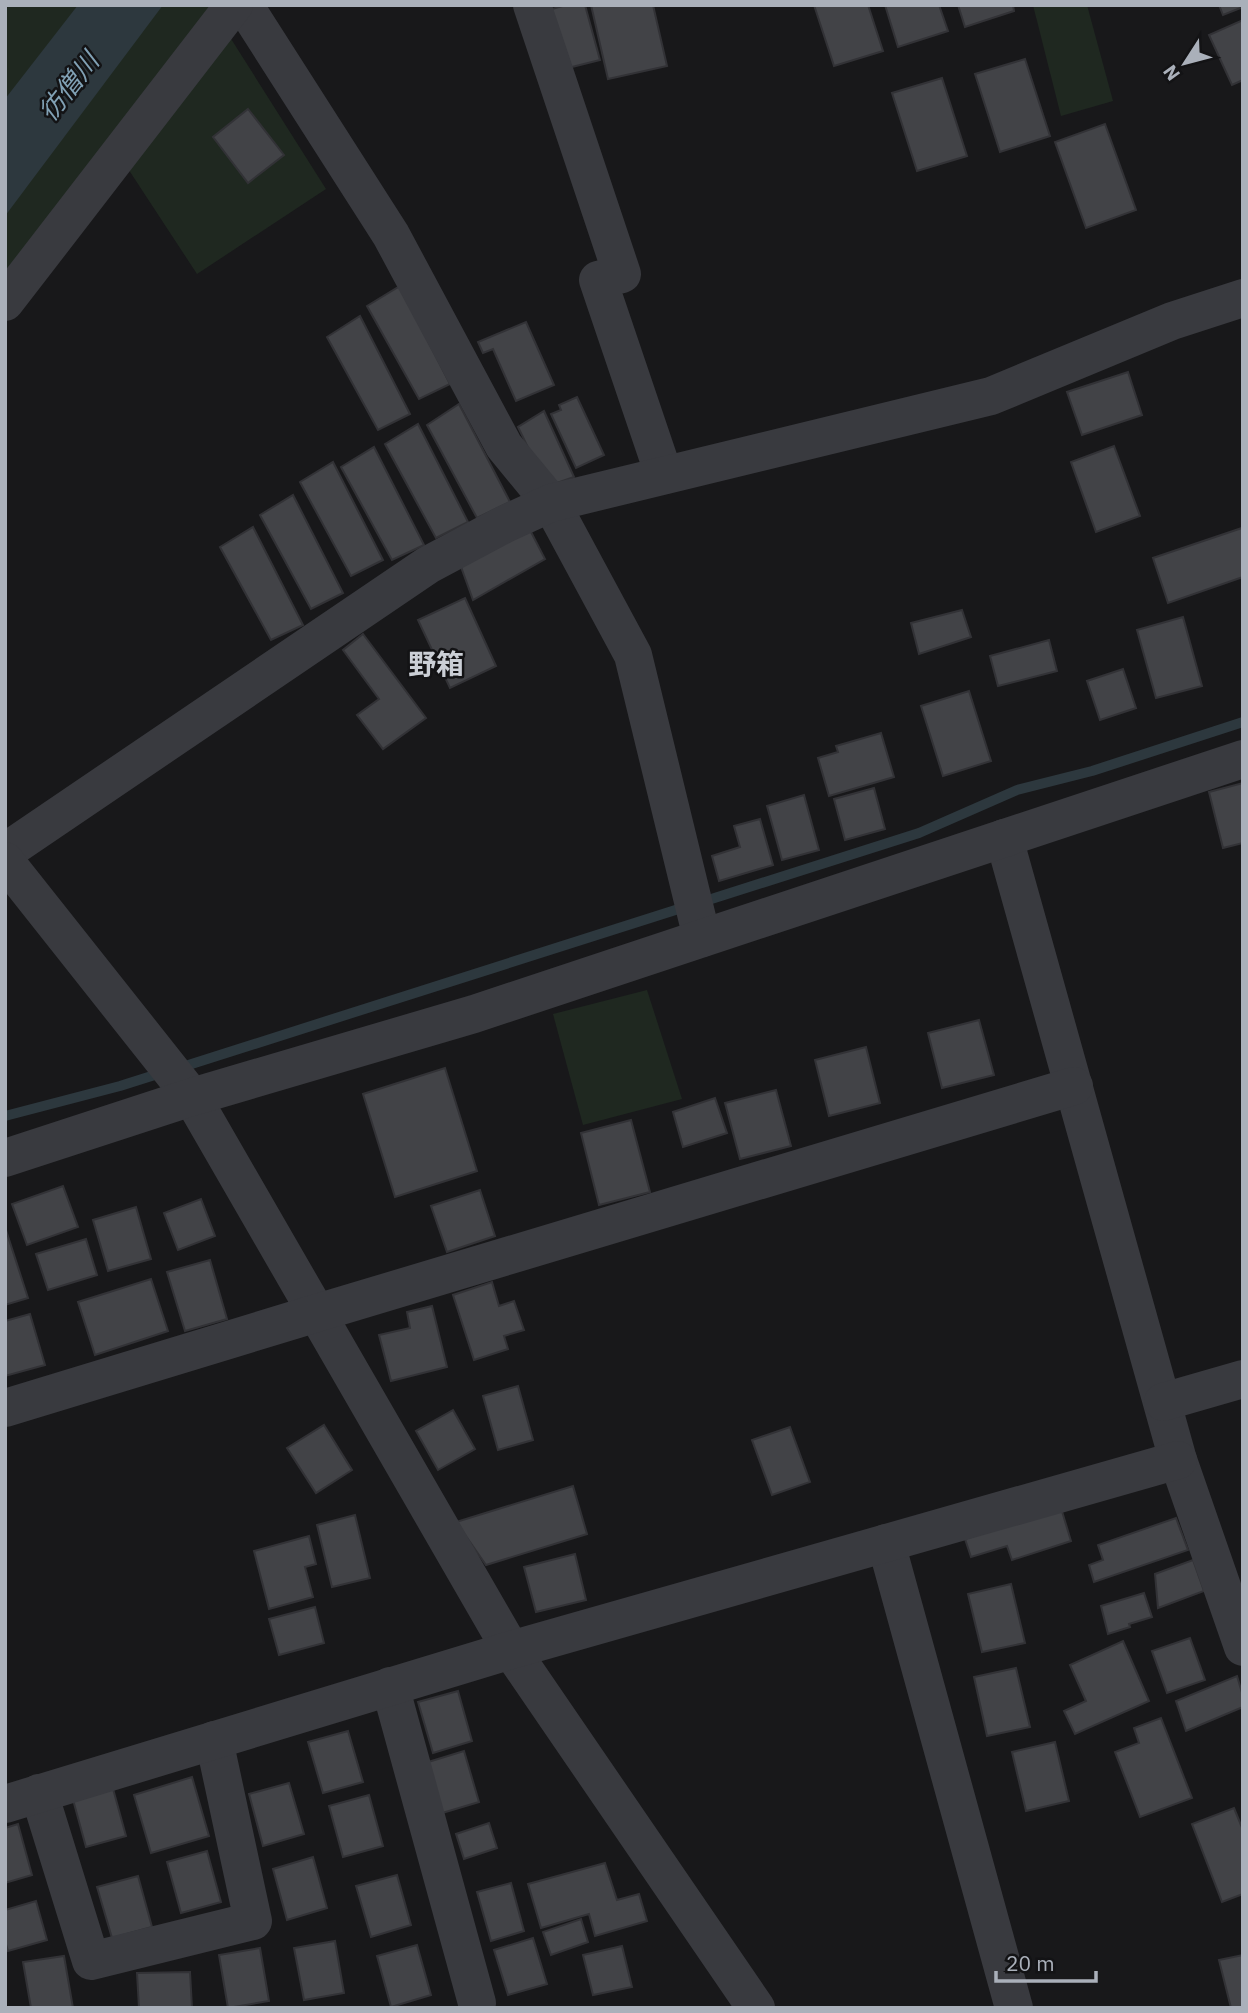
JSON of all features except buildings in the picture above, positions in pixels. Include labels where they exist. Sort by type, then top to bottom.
[{"type":"street","points":[[5,302],[234,5]]},
{"type":"street","points":[[244,5],[391,235],[504,446],[551,503],[633,655],[702,938]]},
{"type":"street","points":[[532,5],[622,274],[598,280],[664,475]]},
{"type":"street","points":[[5,852],[428,565],[551,503],[991,396],[1172,321],[1243,298]]},
{"type":"street","points":[[5,1158],[192,1097],[474,1014],[1243,759]]},
{"type":"street","points":[[1004,838],[1178,1460],[1234,1597],[1243,1647]]},
{"type":"street","points":[[5,861],[192,1097],[510,1650],[756,2008]]},
{"type":"street","points":[[5,1408],[1074,1086]]},
{"type":"street","points":[[1163,1402],[1243,1379]]},
{"type":"street","points":[[214,1740],[253,1921],[91,1961],[22,1799],[214,1740],[390,1686],[510,1650],[1178,1460]]},
{"type":"street","points":[[886,1543],[1014,2008]]},
{"type":"street","points":[[390,1686],[477,2003]]},
{"type":"shaded area","points":[[9,5],[230,5],[221,23],[326,189],[197,274],[119,155],[5,302],[5,10]]},
{"type":"shaded area","points":[[1033,5],[1087,5],[1113,101],[1061,116]]},
{"type":"shaded area","points":[[647,990],[682,1099],[583,1125],[553,1014]]},
{"type":"water","name":"彷僧川","points":[[78,5],[163,5],[5,216],[5,99]]},
{"type":"waterway","points":[[702,902],[919,833],[1017,790],[1092,771],[1243,722]]},
{"type":"waterway","points":[[179,1068],[688,906]]},
{"type":"waterway","points":[[5,1116],[161,1073]]},
{"type":"district","name":"野箱","points":[[436,663]]}]
